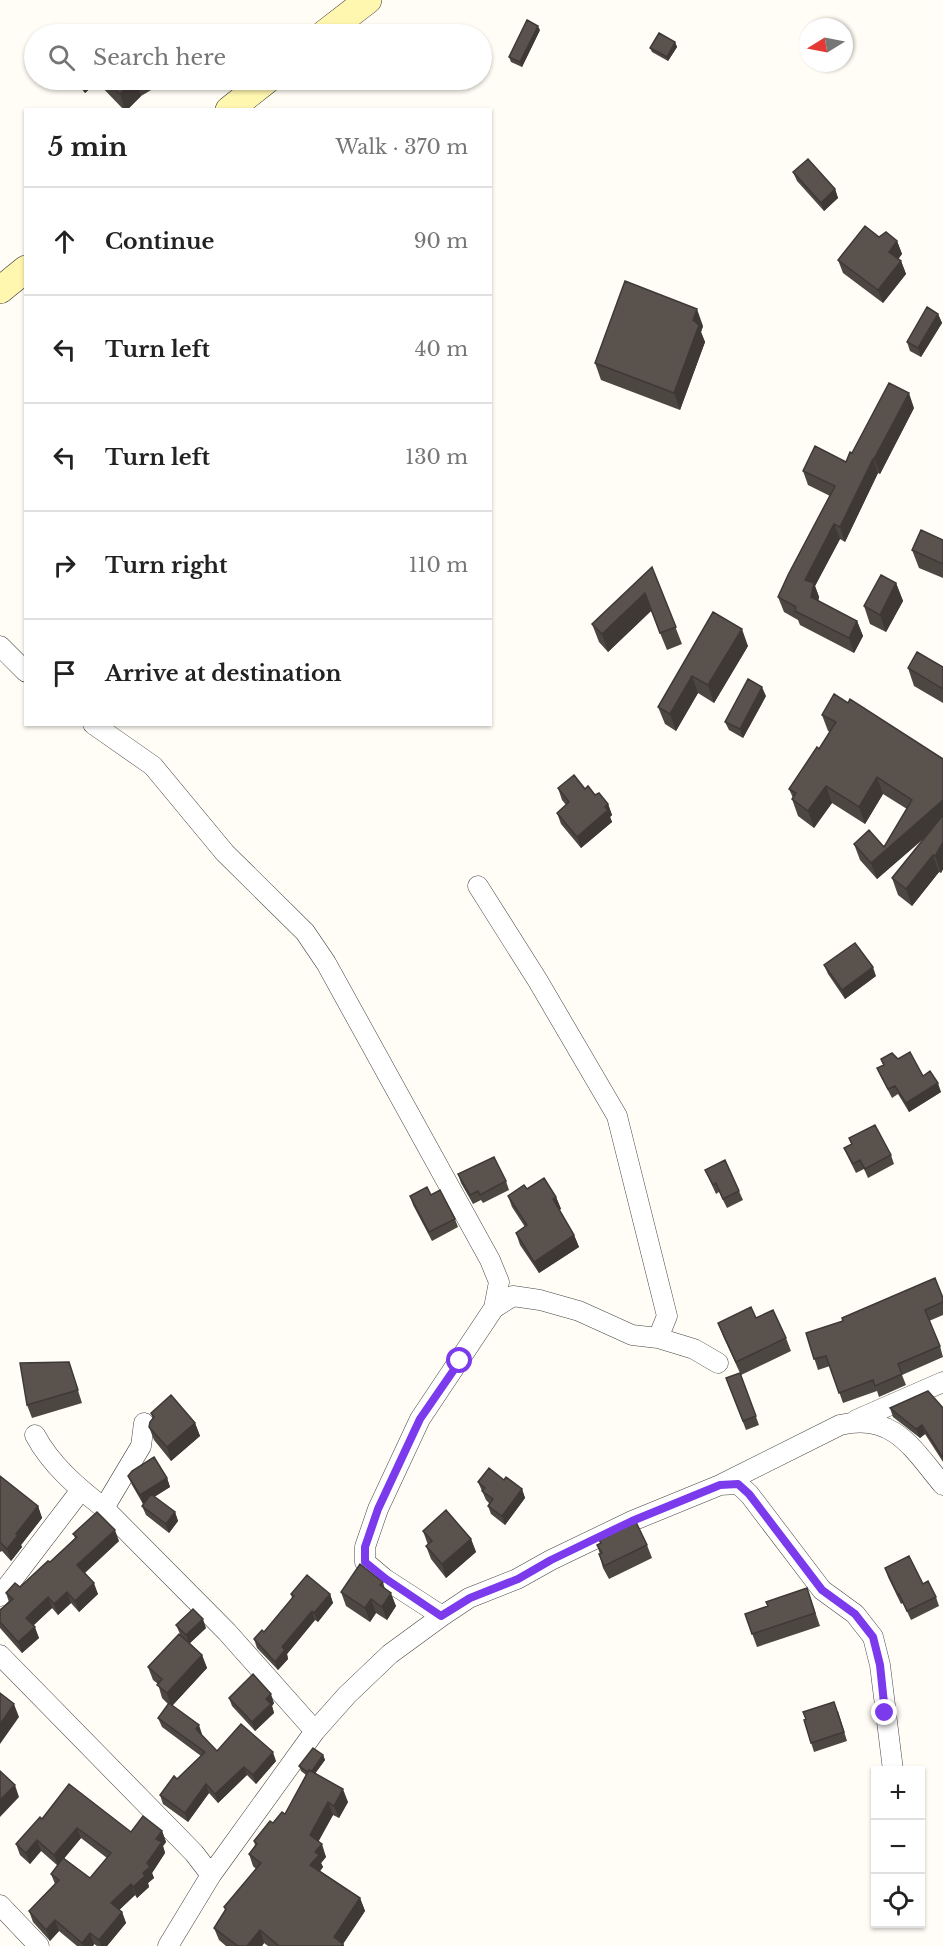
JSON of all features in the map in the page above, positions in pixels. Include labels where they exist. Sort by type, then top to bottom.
[{"type":"main road","points":[[337,24],[368,0]]},
{"type":"main road","points":[[232,108],[254,90]]},
{"type":"main road","points":[[0,290],[24,271]]},
{"type":"street","points":[[0,646],[24,670]]},
{"type":"street","points":[[96,726],[153,766],[225,853],[305,932],[326,963],[490,1260],[499,1282],[494,1308],[420,1419],[378,1509],[365,1547],[365,1562],[441,1616]]},
{"type":"street","points":[[478,886],[538,981],[617,1116],[667,1316],[658,1338]]},
{"type":"street","points":[[494,1308],[513,1296],[540,1300],[579,1311],[632,1335],[658,1338],[694,1349],[718,1363]]},
{"type":"street","points":[[177,1943],[211,1875],[315,1731],[347,1695],[390,1654],[441,1616],[470,1598],[518,1579],[551,1560],[632,1521],[720,1485],[840,1425],[854,1422],[943,1382]]},
{"type":"street","points":[[854,1422],[876,1423],[897,1432],[943,1485]]},
{"type":"street","points":[[104,1508],[141,1446],[144,1423]]},
{"type":"street","points":[[35,1435],[45,1453],[81,1490],[104,1508],[227,1632],[315,1731]]},
{"type":"street","points":[[720,1485],[738,1484],[749,1494],[822,1590],[855,1614],[873,1637],[880,1665],[893,1766]]},
{"type":"street","points":[[0,1596],[81,1490]]},
{"type":"street","points":[[0,1655],[194,1853],[211,1875]]},
{"type":"street","points":[[3,1915],[39,1946]]},
{"type":"building","points":[[527,20],[538,26],[520,62],[509,57]]},
{"type":"building","points":[[659,33],[675,42],[667,57],[650,48]]},
{"type":"building","points":[[808,159],[835,189],[821,203],[793,172]]},
{"type":"building","points":[[865,226],[879,237],[886,232],[897,241],[889,252],[901,261],[878,290],[838,260]]},
{"type":"building","points":[[625,281],[697,309],[693,320],[699,325],[674,393],[595,363]]},
{"type":"building","points":[[927,307],[938,314],[918,348],[907,342]]},
{"type":"building","points":[[889,383],[909,393],[840,527],[834,524],[805,580],[814,583],[811,597],[857,621],[849,638],[795,611],[796,607],[778,597],[835,486],[803,471],[815,446],[846,462]]},
{"type":"building","points":[[921,530],[943,540],[943,564],[912,550]]},
{"type":"building","points":[[652,567],[676,627],[660,633],[645,593],[602,634],[592,624]]},
{"type":"building","points":[[881,575],[896,583],[880,615],[864,606]]},
{"type":"building","points":[[713,612],[742,629],[708,685],[692,676],[670,714],[658,707]]},
{"type":"building","points":[[917,652],[943,667],[943,689],[908,668]]},
{"type":"building","points":[[748,679],[762,687],[740,729],[725,722]]},
{"type":"building","points":[[834,694],[848,703],[850,699],[943,759],[943,800],[871,863],[854,844],[869,830],[884,847],[912,800],[877,777],[859,807],[826,786],[808,811],[792,799],[796,793],[789,789],[836,722],[822,715]]},
{"type":"building","points":[[574,775],[585,789],[588,786],[595,795],[599,793],[608,804],[605,807],[608,810],[577,837],[557,813],[569,802],[558,788]]},
{"type":"building","points":[[943,815],[943,842],[935,856],[933,855],[906,889],[892,878]]},
{"type":"building","points":[[855,943],[873,967],[842,990],[824,965]]},
{"type":"building","points":[[910,1052],[923,1076],[930,1071],[938,1083],[906,1103],[895,1086],[888,1089],[877,1068],[884,1065],[881,1059],[892,1053],[898,1059]]},
{"type":"building","points":[[875,1125],[891,1155],[865,1169],[860,1160],[853,1164],[844,1148],[852,1144],[849,1138]]},
{"type":"building","points":[[494,1157],[506,1181],[480,1195],[478,1191],[470,1195],[458,1174]]},
{"type":"building","points":[[725,1160],[739,1191],[723,1199],[716,1183],[713,1185],[705,1170]]},
{"type":"building","points":[[544,1178],[556,1197],[553,1199],[574,1235],[534,1262],[516,1233],[527,1225],[508,1196],[524,1185],[527,1189]]},
{"type":"building","points":[[427,1187],[431,1195],[440,1190],[455,1219],[429,1232],[410,1196]]},
{"type":"building","points":[[935,1278],[943,1302],[925,1310],[940,1346],[898,1364],[902,1374],[875,1386],[873,1380],[839,1393],[826,1356],[814,1359],[806,1333],[843,1321],[842,1318]]},
{"type":"building","points":[[751,1307],[756,1318],[773,1310],[786,1338],[736,1362],[718,1323]]},
{"type":"building","points":[[69,1362],[78,1390],[27,1405],[20,1363]]},
{"type":"building","points":[[740,1373],[756,1416],[743,1421],[726,1378]]},
{"type":"building","points":[[928,1391],[943,1408],[943,1458],[922,1425],[916,1429],[890,1408]]},
{"type":"building","points":[[171,1395],[195,1423],[167,1447],[149,1427],[154,1417],[151,1413]]},
{"type":"building","points":[[154,1457],[167,1478],[140,1495],[128,1476]]},
{"type":"building","points":[[489,1468],[504,1480],[506,1477],[522,1489],[502,1516],[488,1506],[493,1499],[482,1491],[485,1488],[478,1482]]},
{"type":"building","points":[[0,1476],[38,1506],[7,1549],[0,1542]]},
{"type":"building","points":[[151,1494],[175,1512],[166,1524],[142,1506]]},
{"type":"building","points":[[446,1510],[471,1539],[442,1564],[426,1546],[432,1541],[423,1531]]},
{"type":"building","points":[[97,1512],[115,1530],[77,1565],[94,1583],[75,1601],[67,1592],[54,1604],[48,1597],[26,1618],[35,1627],[18,1642],[0,1622],[0,1610],[13,1599],[6,1593],[15,1583],[20,1587],[48,1561],[50,1562],[77,1537],[73,1534]]},
{"type":"building","points":[[634,1518],[647,1545],[604,1566],[599,1554],[602,1553],[597,1545],[601,1543],[597,1536]]},
{"type":"building","points":[[909,1556],[923,1584],[928,1581],[936,1597],[907,1611],[885,1568]]},
{"type":"building","points":[[360,1564],[383,1582],[380,1585],[391,1593],[382,1607],[371,1599],[365,1608],[341,1592]]},
{"type":"building","points":[[307,1575],[330,1594],[314,1613],[312,1611],[282,1647],[285,1650],[275,1662],[254,1639],[262,1630],[264,1632],[294,1596],[291,1594]]},
{"type":"building","points":[[807,1588],[815,1613],[752,1634],[745,1614],[768,1606],[766,1602]]},
{"type":"building","points":[[193,1609],[203,1619],[186,1635],[176,1625]]},
{"type":"building","points":[[179,1634],[202,1655],[167,1693],[157,1685],[162,1679],[148,1667]]},
{"type":"building","points":[[253,1674],[271,1694],[266,1699],[271,1704],[252,1722],[229,1698]]},
{"type":"building","points":[[0,1693],[14,1704],[0,1724]]},
{"type":"building","points":[[834,1702],[844,1732],[811,1743],[803,1712]]},
{"type":"building","points":[[169,1703],[199,1725],[196,1729],[217,1751],[241,1724],[273,1752],[253,1775],[244,1767],[215,1794],[206,1784],[185,1813],[160,1795],[174,1776],[177,1779],[205,1752],[158,1718]]},
{"type":"building","points":[[313,1748],[323,1755],[312,1771],[308,1772],[299,1766]]},
{"type":"building","points":[[309,1770],[343,1789],[334,1806],[328,1802],[310,1835],[322,1844],[315,1852],[319,1855],[310,1865],[360,1898],[334,1937],[343,1944],[341,1946],[279,1946],[260,1930],[247,1946],[238,1946],[214,1928],[226,1909],[224,1907],[261,1863],[249,1854],[257,1844],[254,1841],[270,1821],[273,1823],[282,1812],[285,1814]]},
{"type":"building","points":[[0,1771],[15,1785],[0,1800]]},
{"type":"building","points":[[69,1784],[131,1832],[143,1816],[162,1831],[156,1839],[162,1842],[147,1863],[150,1867],[143,1873],[145,1876],[133,1887],[131,1884],[111,1903],[122,1912],[99,1940],[90,1933],[82,1943],[55,1920],[46,1930],[29,1911],[59,1880],[51,1874],[63,1858],[90,1878],[111,1853],[77,1828],[54,1855],[37,1840],[26,1853],[16,1844],[40,1817],[42,1819]]},
{"type":"route","points":[[460,1361],[420,1419],[378,1509],[365,1547],[365,1562],[441,1616],[470,1598],[518,1579],[551,1560],[632,1521],[720,1485],[738,1484],[749,1494],[822,1590],[855,1614],[873,1637],[880,1665],[885,1713]]}]
